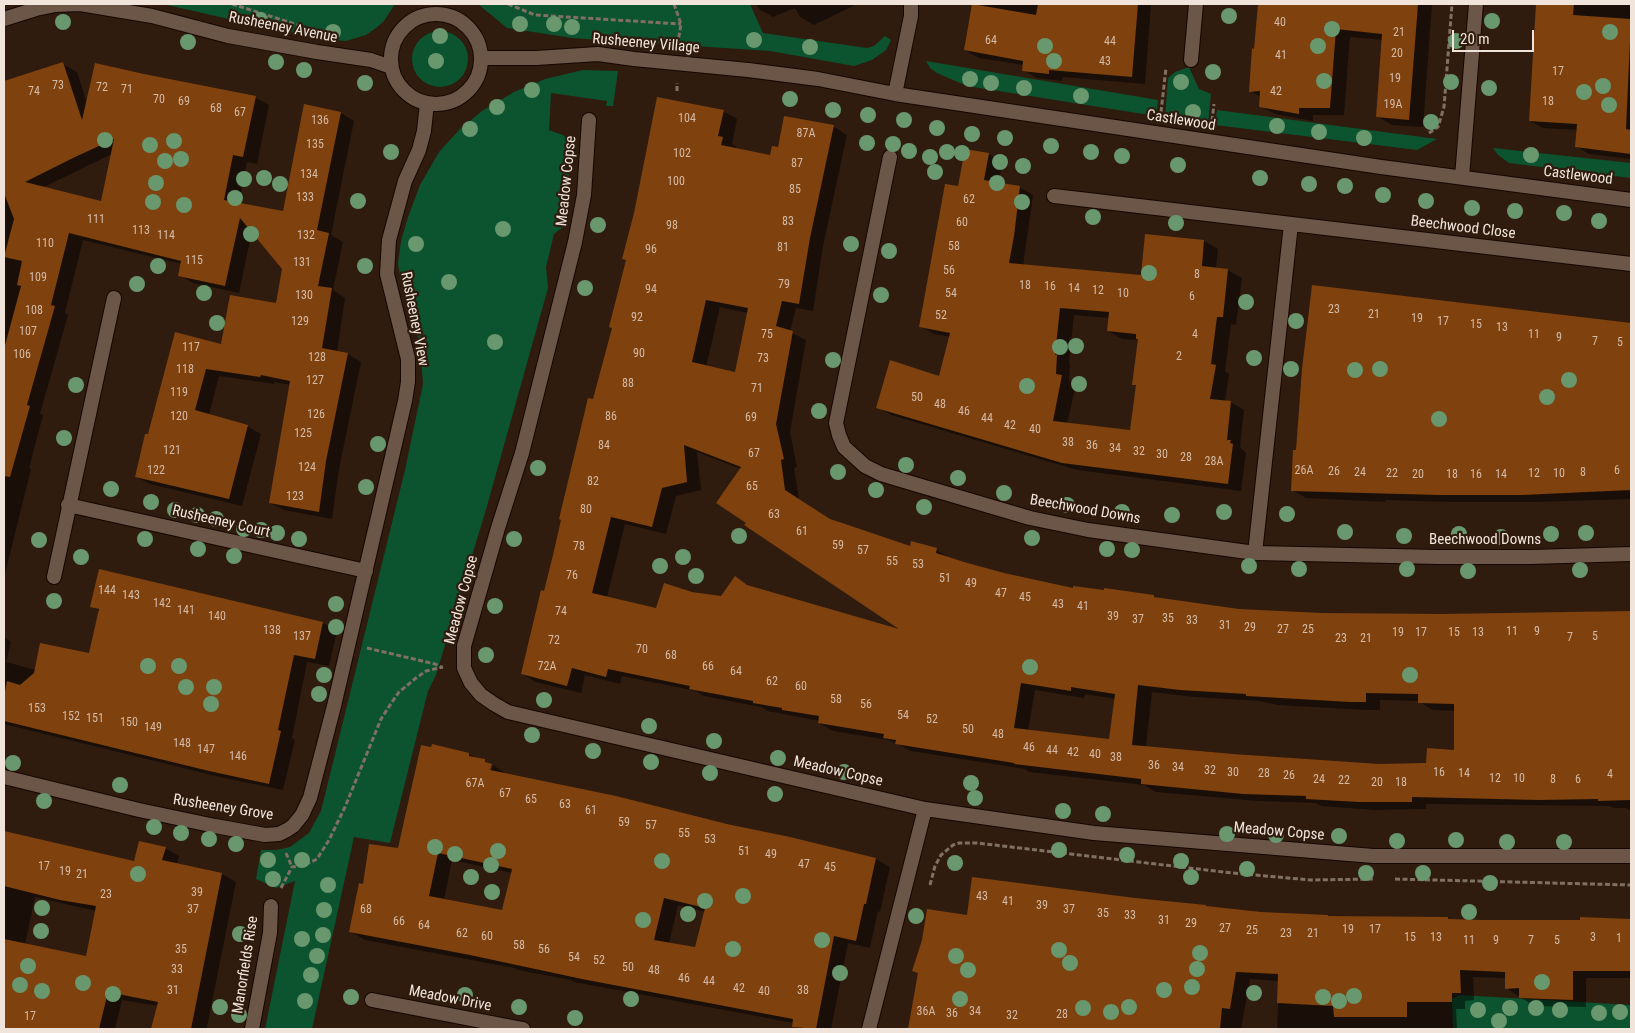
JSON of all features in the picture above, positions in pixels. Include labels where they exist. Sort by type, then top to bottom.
[{"type":"street","name":"Rusheeney Avenue","points":[[4,19],[56,5],[80,4],[152,16],[228,36],[370,60],[391,67]]},
{"type":"street","points":[[895,94],[911,16],[911,4]]},
{"type":"street","points":[[1191,60],[1196,4]]},
{"type":"street","points":[[1462,177],[1476,4]]},
{"type":"street","points":[[432,9],[461,21],[472,31],[479,44],[480,72],[474,84],[465,94],[447,103],[427,103],[414,99],[403,91],[395,80],[391,67],[391,52],[396,38],[405,26],[432,9]]},
{"type":"street","name":"Rusheeney Village","points":[[481,58],[536,58],[598,54],[748,70]]},
{"type":"street","name":"Castlewood","points":[[748,70],[818,79],[895,94],[1159,134],[1631,200]]},
{"type":"street","name":"Rusheeney View","points":[[366,571],[408,382],[408,359],[387,274],[389,240],[405,181],[419,150],[424,130],[427,103]]},
{"type":"street","name":"Meadow Copse","points":[[589,120],[584,195],[580,222],[522,454],[498,528],[464,646],[464,668],[470,683],[481,695],[508,712],[925,809],[1094,833],[1373,856],[1631,856]]},
{"type":"street","name":"Beechwood Downs","points":[[890,157],[836,422],[839,435],[847,450],[865,466],[881,474],[959,499],[1030,518],[1088,530],[1255,553],[1439,557],[1631,554]]},
{"type":"street","name":"Beechwood Close","points":[[1054,196],[1631,264]]},
{"type":"street","points":[[1255,553],[1291,224]]},
{"type":"street","points":[[54,577],[114,298]]},
{"type":"street","name":"Rusheeney Court","points":[[68,505],[366,571]]},
{"type":"street","name":"Rusheeney Grove","points":[[4,777],[215,826],[265,835],[279,834],[293,826],[310,798],[350,644],[366,571]]},
{"type":"street","points":[[870,1029],[925,809]]},
{"type":"street","name":"Manorfields Rise","points":[[252,1029],[270,933],[272,906]]},
{"type":"street","name":"Meadow Drive","points":[[372,1000],[523,1029]]},
{"type":"path","points":[[232,4],[299,26]]},
{"type":"path","points":[[508,4],[535,15],[681,24]]},
{"type":"path","points":[[1429,133],[1438,128],[1444,107],[1452,4]]},
{"type":"path","points":[[1159,134],[1166,68]]},
{"type":"path","points":[[350,644],[441,667]]},
{"type":"path","points":[[278,893],[292,867],[305,865],[317,858],[329,840],[382,719],[399,692],[426,672],[441,667],[464,668]]},
{"type":"path","points":[[927,893],[935,866],[941,855],[946,849],[959,843],[977,843],[1232,873],[1311,880],[1379,879]]},
{"type":"path","points":[[1392,879],[1631,885]]},
{"type":"green space","points":[[163,4],[395,4],[384,21],[376,28],[366,35],[346,41],[277,30]]},
{"type":"green space","points":[[478,4],[750,4],[763,33],[867,48],[874,46],[885,36],[891,40],[886,50],[872,60],[854,66],[770,51],[572,38],[507,28]]},
{"type":"green space","points":[[434,31],[446,31],[456,35],[464,43],[468,59],[464,75],[456,83],[446,87],[434,87],[424,83],[416,75],[412,65],[412,53],[416,43],[424,35]]},
{"type":"green space","points":[[926,61],[1158,100],[1156,116],[967,86],[937,73],[930,68]]},
{"type":"green space","points":[[1189,67],[1199,89],[1211,94],[1208,124],[1165,117],[1168,78],[1175,72]]},
{"type":"green space","points":[[583,70],[618,71],[613,106],[606,106],[607,101],[551,93],[549,130],[563,135],[570,141],[571,153],[563,227],[554,234],[546,267],[548,288],[487,506],[436,675],[428,691],[390,843],[354,837],[312,1029],[265,1029],[295,881],[276,888],[256,879],[261,850],[276,850],[290,847],[309,833],[321,811],[405,470],[423,384],[420,344],[401,281],[398,264],[401,241],[408,217],[420,185],[439,152],[460,129],[482,111],[514,92],[545,79]]},
{"type":"green space","points":[[1217,110],[1437,139],[1417,150],[1215,125]]},
{"type":"green space","points":[[1493,148],[1631,163],[1631,178],[1509,163],[1498,155]]},
{"type":"green space","points":[[1460,995],[1631,1005],[1631,1029],[1453,1029],[1452,999]]},
{"type":"building","points":[[972,4],[1036,15],[1038,4],[1138,4],[1132,77],[1049,70],[1049,74],[1022,71],[1023,61],[964,50]]},
{"type":"building","points":[[1258,4],[1418,4],[1409,120],[1376,117],[1382,34],[1336,29],[1330,108],[1299,108],[1299,114],[1259,107],[1260,91],[1249,92]]},
{"type":"building","points":[[1536,4],[1574,4],[1573,15],[1631,19],[1626,129],[1631,130],[1631,154],[1575,147],[1577,124],[1529,121]]},
{"type":"building","points":[[63,62],[82,120],[95,63],[256,96],[243,157],[233,155],[224,200],[283,211],[304,104],[341,112],[317,230],[329,233],[318,286],[332,288],[322,348],[348,353],[326,461],[319,512],[269,503],[290,381],[261,375],[260,377],[206,369],[195,410],[248,425],[229,499],[135,477],[145,434],[148,434],[175,332],[221,344],[230,295],[276,303],[282,269],[240,218],[225,286],[178,276],[181,261],[69,233],[51,305],[55,306],[27,405],[30,406],[10,477],[4,476],[4,349],[21,286],[17,285],[22,261],[4,257],[14,219],[4,193],[4,81]],"holes":[[[114,139],[101,201],[25,182]]]},
{"type":"building","points":[[657,97],[724,110],[718,136],[723,137],[721,145],[770,155],[772,146],[778,147],[784,116],[834,125],[810,238],[799,304],[782,301],[776,326],[793,331],[776,424],[784,459],[781,460],[785,490],[830,519],[910,546],[911,541],[937,548],[936,553],[964,562],[1073,588],[1073,586],[1104,590],[1104,588],[1239,609],[1322,613],[1441,614],[1631,611],[1631,800],[1412,797],[1412,802],[1359,802],[1306,799],[1306,796],[1243,794],[1141,784],[1141,779],[1014,764],[895,744],[896,740],[883,738],[884,734],[818,723],[819,716],[782,710],[782,708],[753,703],[753,701],[689,689],[690,686],[608,669],[606,677],[572,668],[567,686],[521,674],[541,590],[544,591],[553,555],[561,520],[559,519],[588,398],[593,399],[612,328],[609,327],[626,260],[622,259],[634,213]],"holes":[[[706,300],[748,308],[735,372],[692,362]],[[684,445],[741,467],[716,503],[746,523],[744,525],[899,629],[747,585],[735,576],[721,596],[692,592],[664,583],[656,608],[592,593],[611,517],[652,527],[662,488],[687,482]],[[1021,683],[1071,691],[1071,687],[1115,694],[1109,739],[1014,728]],[[1138,685],[1246,694],[1246,696],[1350,702],[1366,702],[1366,693],[1418,694],[1418,703],[1454,704],[1454,750],[1427,748],[1426,763],[1379,764],[1132,745]]]},
{"type":"building","points":[[965,149],[989,153],[984,180],[1020,186],[1009,263],[1141,275],[1145,234],[1204,240],[1202,266],[1228,269],[1223,317],[1217,317],[1211,364],[1216,365],[1210,399],[1231,401],[1227,440],[1231,440],[1230,443],[1233,444],[1228,484],[1062,463],[876,408],[890,360],[939,376],[950,333],[919,327],[945,184],[958,186]],"holes":[[[1060,308],[1109,312],[1107,331],[1136,334],[1136,339],[1138,339],[1132,385],[1136,385],[1130,430],[1053,421],[1062,375],[1056,374],[1057,355],[1055,355]]]},
{"type":"building","points":[[1312,285],[1631,323],[1631,490],[1522,495],[1291,491],[1293,450],[1296,450],[1302,369]]},
{"type":"building","points":[[99,569],[323,622],[315,659],[294,655],[278,730],[281,731],[269,784],[4,721],[4,696],[7,681],[20,685],[34,673],[40,643],[89,653],[99,609],[90,607]]},
{"type":"building","points":[[432,744],[485,759],[485,762],[492,764],[490,770],[616,796],[876,858],[856,941],[834,936],[816,1029],[792,1027],[793,1019],[349,932],[359,883],[363,884],[369,844],[398,848],[421,745],[431,747]],"holes":[[[438,853],[512,869],[502,910],[429,896]],[[664,898],[705,908],[695,947],[654,940]]]},
{"type":"building","points":[[4,831],[134,861],[139,841],[166,847],[162,860],[222,873],[191,1029],[151,1029],[158,1002],[108,992],[99,1029],[4,1029],[4,939],[86,956],[96,906],[60,900],[4,886]]},
{"type":"building","points":[[972,877],[1261,912],[1328,916],[1448,917],[1448,919],[1483,920],[1580,920],[1580,917],[1631,919],[1631,971],[1573,971],[1573,1000],[1519,998],[1519,988],[1505,989],[1505,972],[1460,970],[1461,993],[1452,993],[1452,1002],[1407,1002],[1407,1017],[1334,1017],[1333,1006],[1277,1003],[1278,974],[1236,972],[1230,1009],[1222,1008],[1220,1029],[908,1029],[918,973],[912,971],[922,940],[927,909],[967,915]]}]
